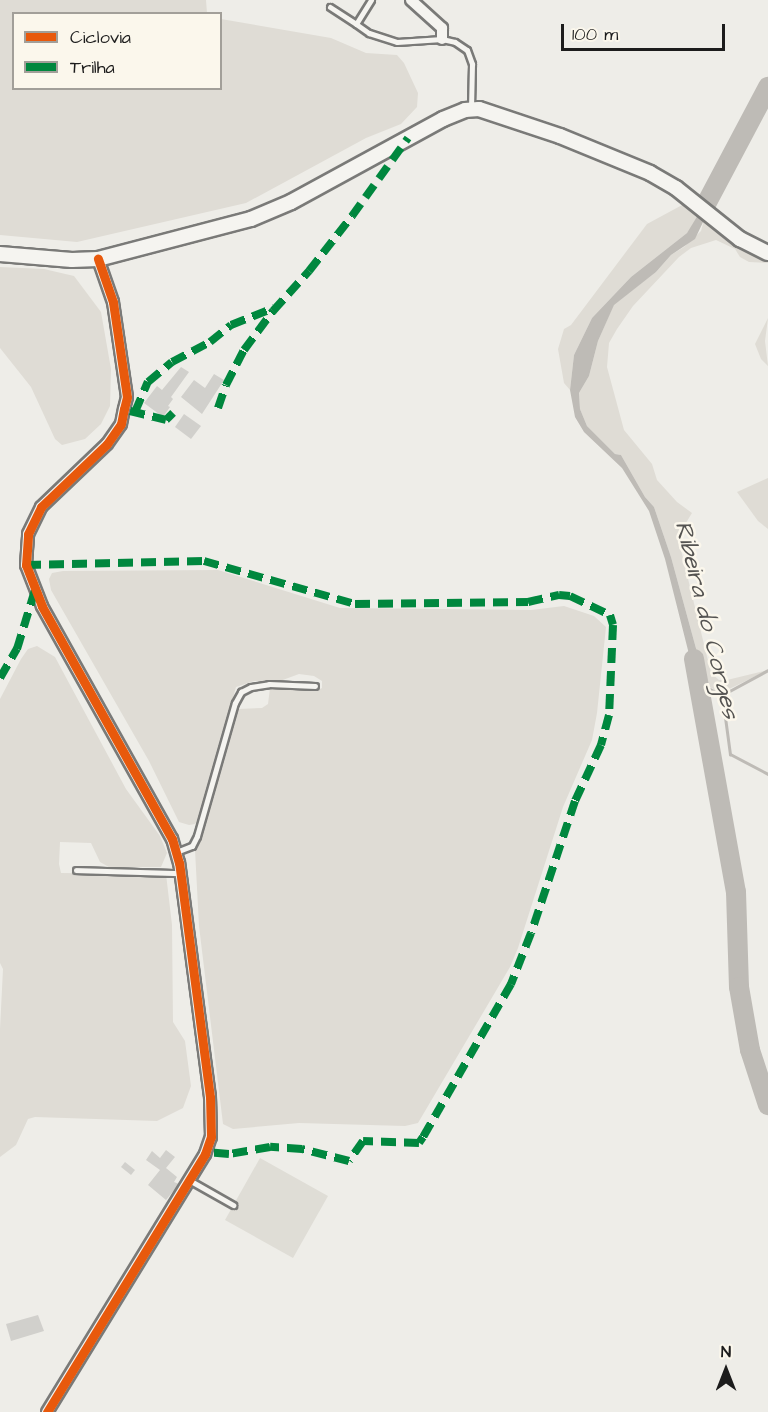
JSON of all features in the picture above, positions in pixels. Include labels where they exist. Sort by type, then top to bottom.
[{"type":"main road","points":[[0,254],[72,260],[98,259],[251,219],[291,202],[443,119],[471,110],[499,114],[650,173],[675,188],[740,239],[768,253]]},
{"type":"street","points":[[411,0],[442,28],[442,39]]},
{"type":"street","points":[[47,1412],[205,1154],[211,1137],[210,1097],[181,873],[172,839],[42,606],[26,565],[28,534],[41,507],[107,444],[121,424],[127,397],[113,302],[98,259]]},
{"type":"lane","points":[[356,24],[371,0]]},
{"type":"lane","points":[[330,7],[384,40],[407,43],[442,39],[455,42],[467,50],[472,64],[471,110]]},
{"type":"lane","points":[[176,852],[192,846],[197,836],[235,703],[241,692],[251,687],[269,684],[315,686]]},
{"type":"lane","points":[[76,870],[181,873]]},
{"type":"lane","points":[[189,1180],[233,1205]]},
{"type":"shaded area","points":[[0,0],[206,0],[207,12],[12,12],[12,90],[222,90],[222,19],[331,38],[366,53],[397,55],[404,63],[418,93],[417,107],[401,124],[366,138],[246,203],[77,242],[0,235]]},
{"type":"shaded area","points":[[684,204],[698,215],[694,225],[631,277],[592,318],[574,355],[570,390],[564,383],[558,349],[564,329],[571,325],[647,224]]},
{"type":"shaded area","points":[[698,215],[704,220],[695,239],[671,255],[656,272],[614,305],[598,341],[589,376],[579,393],[580,409],[587,426],[615,454],[621,455],[645,497],[654,507],[671,557],[706,685],[696,682],[665,559],[649,511],[622,468],[584,432],[575,417],[570,390],[574,355],[592,318],[631,277],[687,233]]},
{"type":"shaded area","points":[[704,220],[752,254],[768,260],[768,263],[749,262],[740,257],[735,249],[716,240],[691,248],[679,257],[633,306],[609,343],[607,367],[624,430],[652,464],[657,480],[677,502],[692,513],[684,526],[681,550],[711,673],[719,680],[727,680],[768,670],[721,693],[706,685],[671,557],[654,507],[645,497],[621,455],[615,454],[587,426],[580,409],[579,393],[589,376],[598,341],[614,304],[656,272],[671,255],[684,247],[701,231]]},
{"type":"shaded area","points":[[0,267],[44,269],[74,276],[101,312],[111,369],[110,406],[101,424],[85,439],[62,445],[55,439],[31,387],[0,348]]},
{"type":"shaded area","points":[[768,318],[765,341],[768,366],[761,359],[755,344]]},
{"type":"shaded area","points":[[768,478],[768,529],[758,521],[737,492]]},
{"type":"shaded area","points":[[218,570],[340,608],[531,610],[564,606],[594,616],[606,627],[592,740],[563,807],[518,948],[510,967],[418,1123],[405,1126],[299,1123],[233,1129],[223,1124],[199,926],[195,850],[210,807],[238,709],[262,708],[268,704],[270,688],[318,690],[322,688],[322,681],[314,676],[299,674],[280,681],[254,681],[236,687],[198,820],[195,824],[189,825],[179,822],[149,761],[51,590],[49,579],[52,573],[63,571]]},
{"type":"shaded area","points":[[37,646],[55,657],[126,789],[160,836],[167,853],[161,867],[109,867],[100,862],[91,843],[60,842],[59,864],[61,873],[166,874],[172,925],[173,1022],[185,1041],[191,1086],[183,1108],[157,1121],[35,1117],[28,1119],[16,1145],[0,1157],[0,1029],[3,969],[0,963],[0,699],[21,659],[28,649]]},
{"type":"shaded area","points":[[260,1158],[328,1196],[293,1258],[225,1220]]},
{"type":"building","points":[[181,367],[189,372],[171,397],[173,399],[168,406],[170,407],[163,417],[144,403],[157,386],[162,390]]},
{"type":"building","points":[[214,374],[224,380],[202,414],[181,397],[194,380],[205,388]]},
{"type":"building","points":[[184,414],[201,426],[191,439],[175,427]]},
{"type":"building","points":[[166,1150],[175,1157],[166,1168],[177,1177],[174,1182],[179,1184],[166,1200],[148,1185],[160,1170],[146,1160],[152,1151],[160,1158]]},
{"type":"building","points":[[125,1162],[135,1170],[131,1175],[121,1167]]},
{"type":"building","points":[[38,1315],[44,1331],[11,1341],[6,1324]]},
{"type":"waterway","name":"Ribeira do Corges","points":[[705,206],[768,87]]},
{"type":"waterway","name":"Ribeira do Corges","points":[[694,659],[736,892],[739,987],[750,1050],[768,1105]]},
{"type":"waterway","points":[[722,695],[768,670]]},
{"type":"waterway","points":[[700,684],[722,695]]},
{"type":"waterway","points":[[722,695],[730,754],[768,774]]},
{"type":"marked path","points":[[218,408],[226,385],[244,350],[273,311],[309,271],[352,216],[408,138]]},
{"type":"marked path","points":[[135,412],[148,382],[172,362],[210,342],[231,325],[274,308]]},
{"type":"marked path","points":[[130,411],[166,420],[173,413]]},
{"type":"marked path","points":[[26,565],[204,561],[355,604],[528,602],[559,595],[570,596],[610,615],[613,625],[609,715],[601,745],[575,801],[531,933],[511,984],[419,1143],[363,1141],[349,1161],[302,1149],[270,1147],[229,1154],[206,1152]]},
{"type":"marked path","points":[[0,678],[17,649],[35,590]]},
{"type":"cycle path","points":[[47,1412],[205,1154],[211,1137],[210,1097],[179,863],[172,839],[42,606],[26,565],[28,534],[41,507],[107,444],[121,424],[127,397],[113,302],[98,259]]}]
